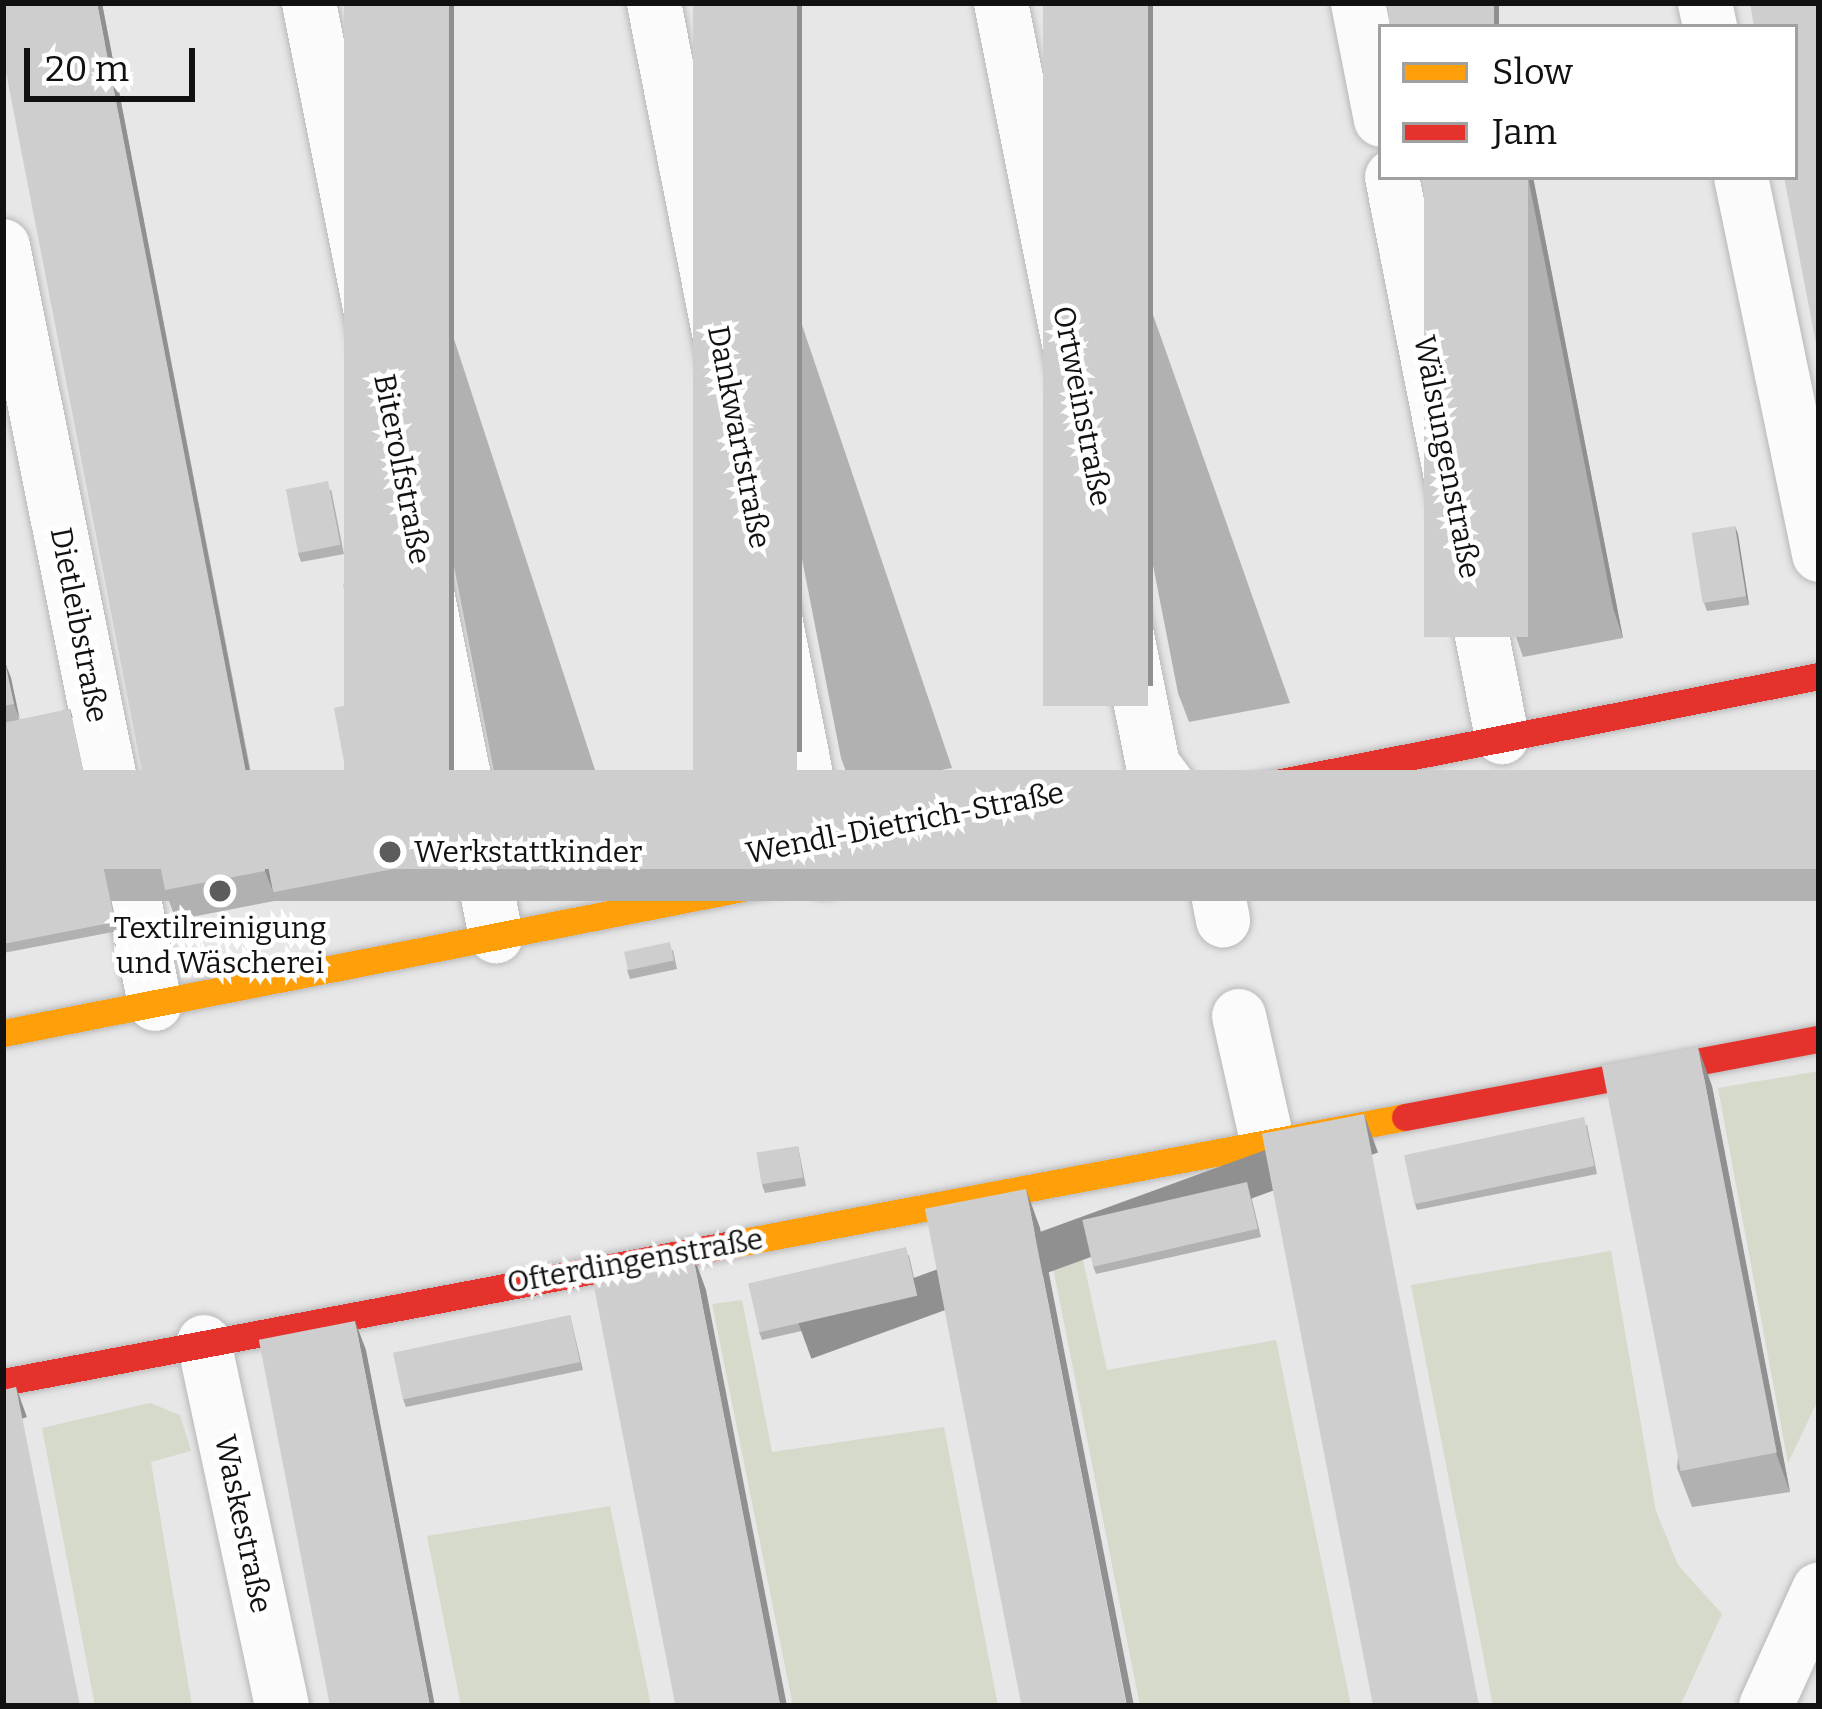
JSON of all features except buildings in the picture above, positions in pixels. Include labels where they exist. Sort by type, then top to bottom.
[{"type":"street","name":"Biterolfstraße","points":[[309,3],[496,936]]},
{"type":"street","name":"Dankwartstraße","points":[[654,3],[825,871]]},
{"type":"street","name":"Ortweinstraße","points":[[1001,3],[1153,765],[1180,802]]},
{"type":"street","points":[[1358,3],[1378,105]]},
{"type":"street","name":"Wälsungenstraße","points":[[1393,180],[1502,737]]},
{"type":"street","points":[[1742,180],[1819,555]]},
{"type":"street","name":"Dietleibstraße","points":[[3,246],[155,1004]]},
{"type":"street","name":"Wendl-Dietrich-Straße","points":[[3,1033],[1819,676]]},
{"type":"street","points":[[1180,802],[1207,837],[1223,920]]},
{"type":"street","points":[[1239,1016],[1268,1145]]},
{"type":"street","name":"Ofterdingenstraße","points":[[3,1382],[1819,1039]]},
{"type":"street","name":"Waskestraße","points":[[204,1342],[282,1706]]},
{"type":"street","points":[[1766,1706],[1819,1589]]},
{"type":"green space","points":[[1819,1071],[1819,1398],[1788,1463],[1718,1088]]},
{"type":"green space","points":[[1076,1228],[1107,1370],[1276,1340],[1351,1706],[1140,1706],[1046,1232]]},
{"type":"green space","points":[[1611,1251],[1656,1511],[1678,1565],[1722,1614],[1680,1706],[1493,1706],[1411,1285]]},
{"type":"green space","points":[[742,1300],[772,1452],[944,1427],[998,1706],[793,1706],[712,1304]]},
{"type":"green space","points":[[150,1403],[180,1415],[191,1451],[151,1462],[192,1706],[95,1706],[42,1428]]},
{"type":"green space","points":[[610,1506],[651,1706],[461,1706],[427,1536]]},
{"type":"traffic: slow","points":[[3,1033],[997,838]]},
{"type":"traffic: slow","points":[[727,1245],[1405,1117]]},
{"type":"traffic: jam","points":[[997,838],[1819,676]]},
{"type":"traffic: jam","points":[[1405,1117],[1819,1039]]},
{"type":"traffic: jam","points":[[3,1382],[727,1245]]},
{"type":"place","name":"Werkstattkinder","points":[[390,852]]},
{"type":"place","name":"Textilreinigung und Wäscherei","points":[[220,891]]}]
